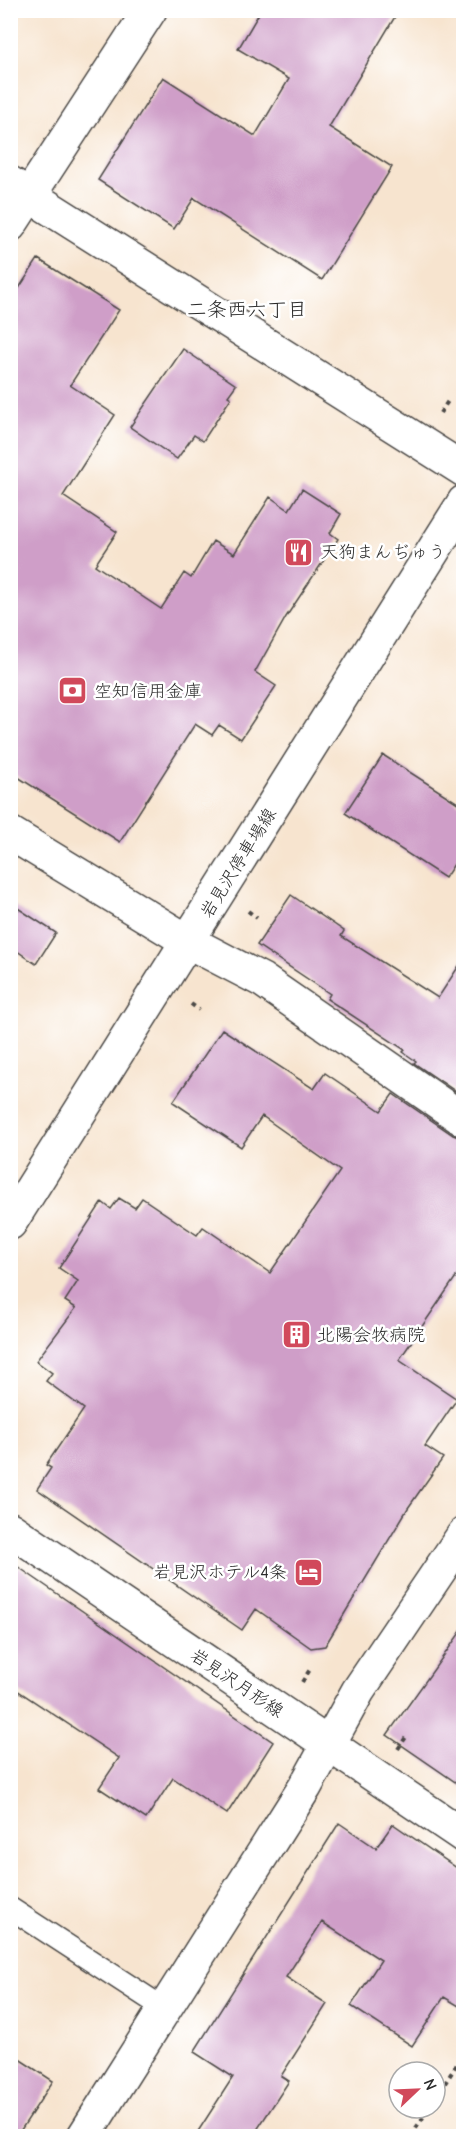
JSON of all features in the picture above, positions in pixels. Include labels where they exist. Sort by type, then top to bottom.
[{"type":"street","points":[[10,225],[21,189],[150,10]]},
{"type":"street","points":[[21,189],[464,471]]},
{"type":"street","name":"岩見沢停車場線","points":[[10,1223],[189,942],[464,501]]},
{"type":"street","points":[[10,833],[189,942],[262,980],[464,1120]]},
{"type":"street","name":"岩見沢月形線","points":[[10,1529],[464,1836]]},
{"type":"street","points":[[84,2136],[329,1746],[358,1691],[464,1534]]},
{"type":"lane","points":[[10,1908],[165,2009]]},
{"type":"path","points":[[447,2080],[464,2054]]},
{"type":"path","points":[[411,2136],[421,2120]]},
{"type":"building","points":[[261,10],[399,10],[329,127],[392,167],[322,280],[194,198],[174,229],[98,180],[163,77],[255,136],[289,79],[238,49]]},
{"type":"building","points":[[38,259],[119,310],[70,385],[115,415],[63,496],[117,532],[95,565],[161,609],[184,573],[191,578],[213,541],[234,554],[270,497],[289,510],[302,489],[341,514],[330,533],[338,539],[286,617],[255,672],[276,686],[241,739],[219,725],[212,735],[195,724],[120,842],[10,772],[10,302]]},
{"type":"building","points":[[183,349],[236,385],[228,396],[231,398],[203,441],[194,435],[177,459],[130,427]]},
{"type":"building","points":[[383,755],[464,807],[464,849],[445,878],[345,813]]},
{"type":"building","points":[[291,895],[344,931],[341,936],[438,998],[464,958],[464,1097],[414,1063],[416,1061],[403,1052],[405,1050],[327,999],[330,994],[257,945]]},
{"type":"building","points":[[10,903],[56,933],[36,964],[10,946]]},
{"type":"building","points":[[222,1029],[314,1089],[325,1073],[381,1111],[393,1094],[453,1135],[464,1139],[464,1265],[399,1360],[457,1399],[425,1446],[443,1458],[408,1508],[325,1646],[311,1648],[256,1609],[242,1630],[37,1489],[51,1468],[46,1465],[84,1409],[46,1381],[52,1373],[36,1361],[76,1308],[65,1301],[78,1281],[59,1268],[102,1202],[111,1209],[119,1198],[135,1208],[142,1198],[197,1235],[203,1227],[270,1273],[340,1171],[262,1116],[241,1147],[173,1102]]},
{"type":"building","points":[[11,1562],[273,1742],[227,1814],[173,1778],[146,1819],[99,1788],[119,1758],[11,1686]]},
{"type":"building","points":[[464,1627],[464,1788],[387,1735]]},
{"type":"building","points":[[339,1823],[376,1848],[393,1824],[464,1873],[464,2009],[444,1997],[412,2046],[351,2006],[381,1960],[322,1922],[286,1977],[327,2004],[281,2076],[289,2081],[253,2136],[195,2136],[233,2077],[194,2052]]},
{"type":"building","points":[[10,2053],[53,2081],[17,2136],[10,2136]]},
{"type":"place","name":"天狗まんぢゅう","points":[[299,552]]},
{"type":"place","name":"空知信用金庫","points":[[73,691]]},
{"type":"place","name":"北陽会牧病院","points":[[296,1335]]},
{"type":"place","name":"岩見沢ホテル4条","points":[[308,1572]]},
{"type":"district","name":"二条西六丁目","points":[[247,309]]}]
